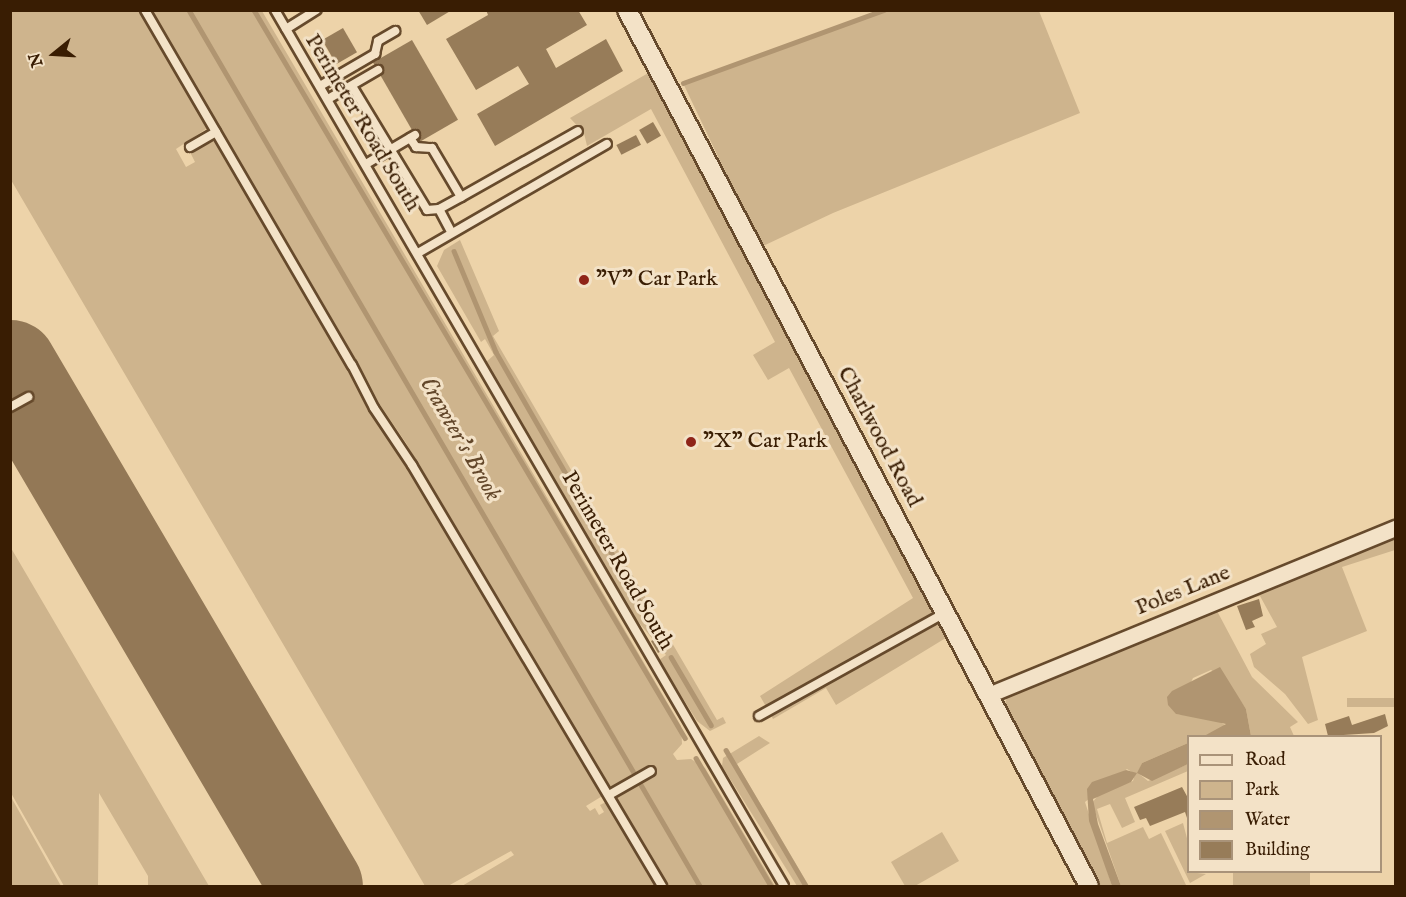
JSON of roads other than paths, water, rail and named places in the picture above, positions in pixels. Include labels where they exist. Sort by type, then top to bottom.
[{"type":"street","name":"Charlwood Road","points":[[627,10],[1089,886]]},
{"type":"street","name":"Poles Lane","points":[[987,695],[1395,528]]},
{"type":"lane","points":[[145,10],[352,365],[374,408],[412,465],[662,886]]},
{"type":"lane","name":"Perimeter Road South","points":[[275,10],[784,886]]},
{"type":"lane","points":[[286,29],[317,10]]},
{"type":"lane","points":[[320,86],[375,54],[378,41],[395,30]]},
{"type":"lane","points":[[328,99],[378,70]]},
{"type":"lane","points":[[352,86],[427,210],[439,209],[578,131]]},
{"type":"lane","points":[[190,147],[216,132]]},
{"type":"lane","points":[[366,164],[412,137],[416,147],[432,148],[461,196]]},
{"type":"lane","points":[[418,253],[607,144]]},
{"type":"lane","points":[[439,209],[452,233]]},
{"type":"lane","points":[[10,407],[28,396]]},
{"type":"lane","points":[[759,716],[945,613]]},
{"type":"lane","points":[[609,795],[651,771]]},
{"type":"water","points":[[1220,667],[1246,709],[1251,735],[1206,735],[1226,724],[1176,714],[1168,705],[1167,697],[1172,691]]},
{"type":"water","points":[[1187,743],[1187,764],[1152,781],[1137,773],[1142,763]]},
{"type":"water","points":[[1126,770],[1137,773],[1131,782],[1093,799],[1098,824],[1121,886],[1112,886],[1089,821],[1087,789],[1092,782]]},
{"type":"waterway","name":"Crawter's Brook","points":[[189,10],[700,886]]},
{"type":"waterway","points":[[254,10],[685,738]]},
{"type":"waterway","points":[[683,83],[884,10]]},
{"type":"waterway","points":[[454,251],[496,352],[664,644]]},
{"type":"waterway","points":[[671,657],[711,725]]},
{"type":"waterway","points":[[726,750],[806,886]]},
{"type":"waterway","points":[[696,758],[771,886]]},
{"type":"place","name":"\"V\" Car Park","points":[[584,280]]},
{"type":"place","name":"\"X\" Car Park","points":[[691,442]]}]
